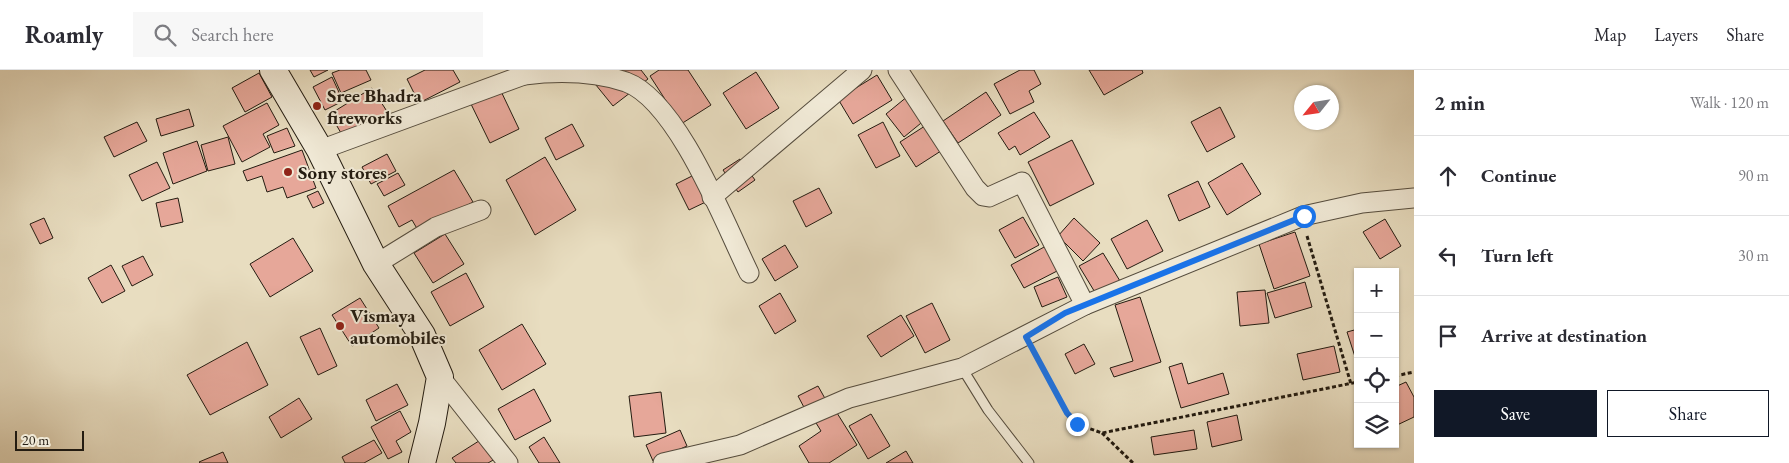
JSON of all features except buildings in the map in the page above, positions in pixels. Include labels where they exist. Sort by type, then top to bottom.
[{"type":"main road","points":[[273,70],[320,150],[376,264],[422,335],[440,377],[422,463]]},
{"type":"street","points":[[712,197],[862,70]]},
{"type":"street","points":[[898,70],[975,188],[983,196],[990,197],[1022,182],[1085,304]]},
{"type":"street","points":[[320,150],[524,73],[558,71],[627,83],[658,105],[688,146],[749,273]]},
{"type":"street","points":[[663,463],[740,445],[849,398],[962,368],[1026,337],[1065,313],[1085,304],[1304,216],[1362,203],[1414,198]]},
{"type":"street","points":[[376,264],[436,227],[481,210]]},
{"type":"street","points":[[440,377],[508,463]]},
{"type":"lane","points":[[962,368],[988,410],[1029,463]]},
{"type":"path","points":[[1304,216],[1306,230],[1350,384]]},
{"type":"path","points":[[1026,337],[1067,413],[1077,424],[1102,433],[1133,463]]},
{"type":"path","points":[[1399,375],[1414,372]]},
{"type":"path","points":[[1102,433],[1354,383]]},
{"type":"place","name":"Sree Bhadra fireworks","points":[[317,106]]},
{"type":"place","name":"Sony stores","points":[[288,172]]},
{"type":"place","name":"Vismaya automobiles","points":[[340,326]]},
{"type":"route","points":[[1077,424],[1067,413],[1026,337],[1065,313],[1304,216]]}]
